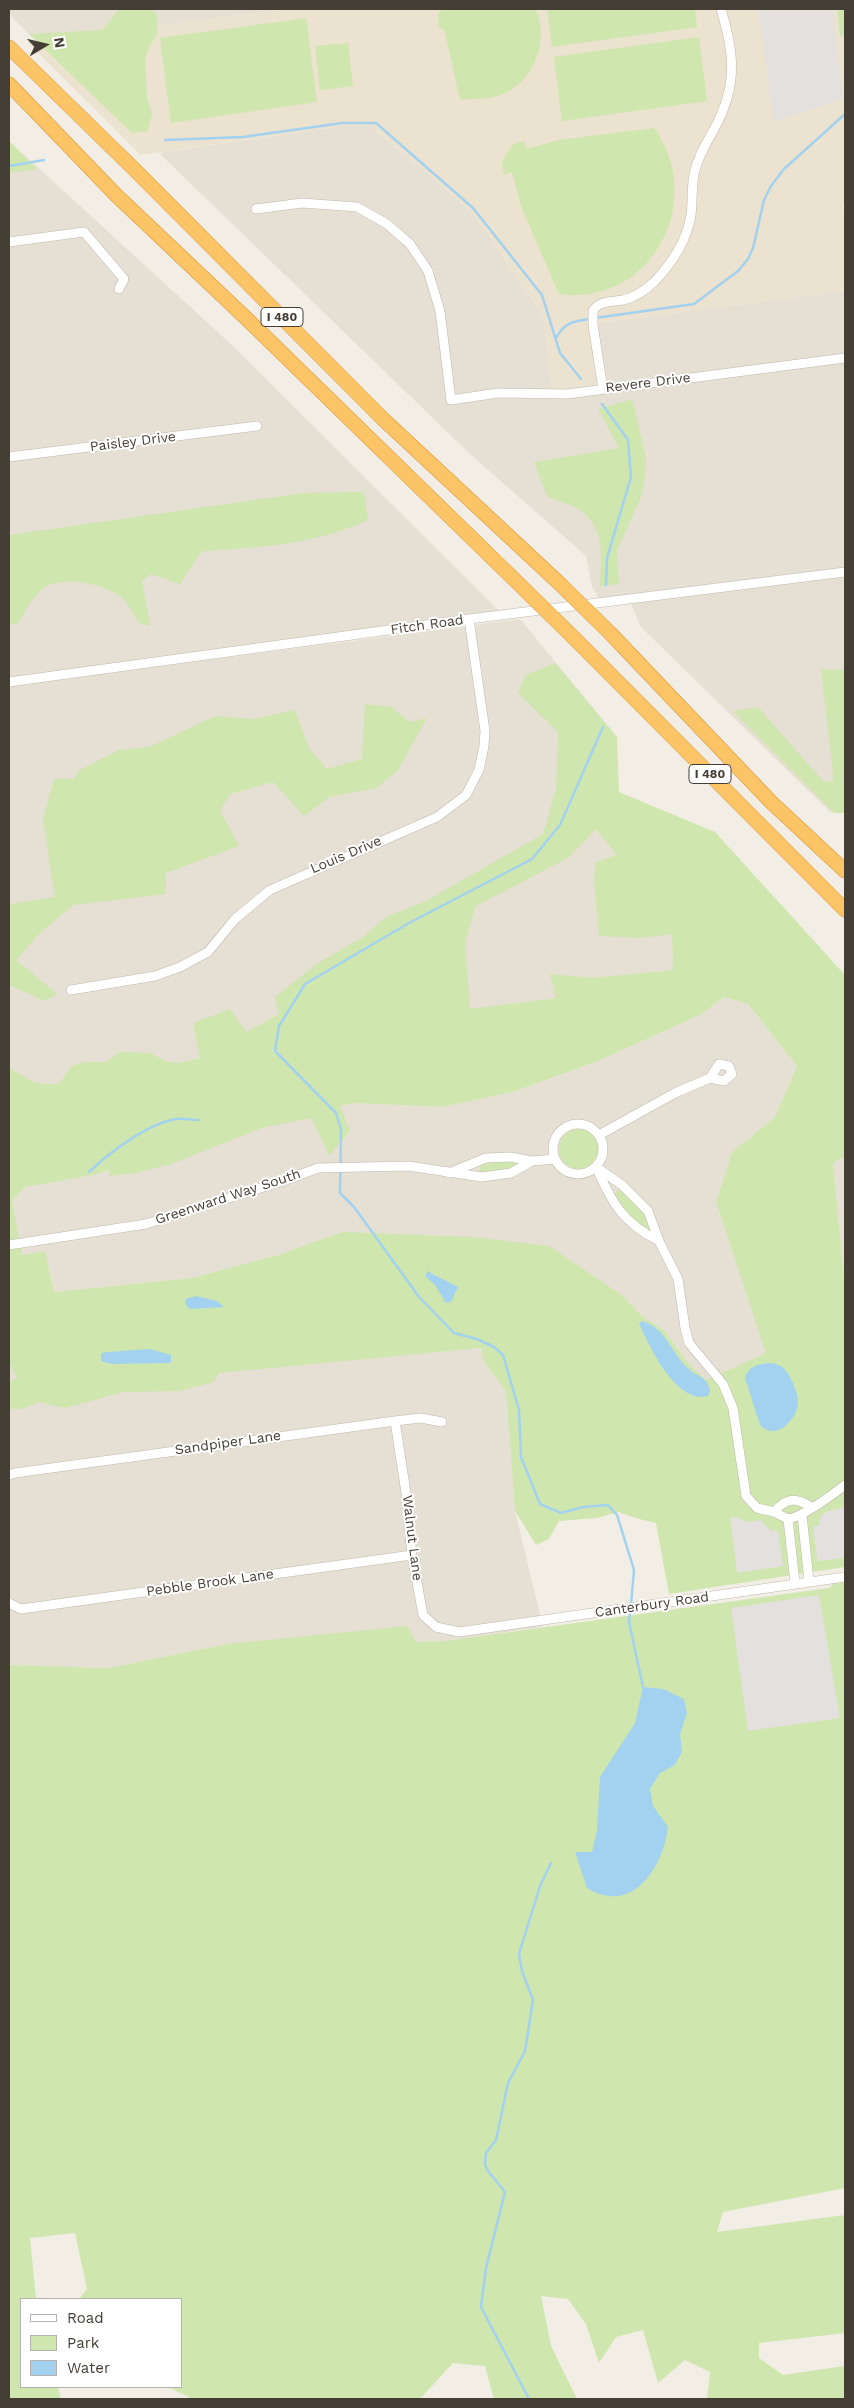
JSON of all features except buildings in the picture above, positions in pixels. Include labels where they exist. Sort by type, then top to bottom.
[{"type":"highway","name":"I 480","points":[[9,48],[134,169],[383,419],[612,634],[771,802],[845,871]]},
{"type":"highway","name":"I 480","points":[[9,84],[116,195],[250,321],[575,639],[845,910]]},
{"type":"street","points":[[603,389],[592,318],[594,308],[599,305],[624,300],[646,289],[665,270],[682,243],[691,215],[695,171],[704,146],[721,115],[732,76],[731,42],[721,9]]},
{"type":"street","name":"Revere Drive","points":[[256,209],[302,203],[357,207],[387,224],[410,244],[428,271],[440,311],[451,400],[498,393],[567,394],[845,358]]},
{"type":"street","points":[[9,242],[84,232],[124,279],[119,289]]},
{"type":"street","name":"Paisley Drive","points":[[9,457],[257,426]]},
{"type":"street","name":"Fitch Road","points":[[9,682],[469,619],[845,572]]},
{"type":"street","name":"Louis Drive","points":[[70,990],[155,976],[180,968],[208,952],[235,920],[270,890],[437,818],[466,795],[479,770],[485,731],[469,619]]},
{"type":"street","points":[[599,1135],[668,1097],[710,1078]]},
{"type":"street","points":[[578,1124],[594,1129],[599,1135],[604,1152],[596,1168],[582,1175],[574,1174],[566,1172],[555,1160],[553,1143],[562,1129],[578,1124]]},
{"type":"street","name":"Greenward Way South","points":[[448,1173],[486,1158],[510,1157],[532,1161],[555,1160]]},
{"type":"street","name":"Greenward Way South","points":[[9,1245],[146,1224],[286,1180],[318,1168],[408,1166],[482,1177],[511,1173],[532,1161]]},
{"type":"street","points":[[596,1168],[622,1185],[648,1211],[659,1241],[678,1279],[689,1343],[723,1384],[733,1408],[746,1496],[757,1508],[774,1512],[788,1519],[802,1515],[810,1506]]},
{"type":"street","points":[[596,1168],[609,1195],[622,1214],[638,1230],[659,1241]]},
{"type":"street","name":"Sandpiper Lane","points":[[12,1474],[395,1421],[421,1418],[442,1422]]},
{"type":"street","name":"Walnut Lane","points":[[395,1421],[406,1493],[412,1555],[423,1615],[436,1627],[459,1632]]},
{"type":"street","points":[[774,1512],[781,1504],[791,1499],[799,1500],[810,1506],[817,1505],[845,1485]]},
{"type":"street","points":[[802,1515],[809,1581]]},
{"type":"street","points":[[788,1519],[795,1583]]},
{"type":"street","name":"Pebble Brook Lane","points":[[9,1603],[21,1609],[412,1555]]},
{"type":"street","name":"Canterbury Road","points":[[459,1632],[845,1577]]},
{"type":"shaded area","points":[[9,9],[287,9],[36,41],[9,14]]},
{"type":"shaded area","points":[[287,9],[845,9],[845,204],[843,205],[845,223],[845,291],[597,323],[605,372],[614,383],[552,389],[543,316],[476,217],[431,176],[369,126],[342,126],[141,155],[27,42]]},
{"type":"shaded area","points":[[758,9],[832,9],[843,99],[774,122]]},
{"type":"shaded area","points":[[342,126],[369,126],[431,176],[476,217],[543,316],[552,389],[614,383],[605,372],[597,323],[845,291],[845,813],[830,812],[641,627],[628,596],[600,601],[592,587],[586,556],[469,453],[159,153]]},
{"type":"shaded area","points":[[9,141],[233,346],[498,610],[472,616],[9,679]]},
{"type":"shaded area","points":[[520,619],[617,737],[618,792],[676,932],[683,981],[310,1031],[10,1104],[9,1109],[9,686]]},
{"type":"shaded area","points":[[724,997],[748,1004],[797,1066],[775,1117],[732,1152],[716,1202],[767,1353],[706,1380],[687,1362],[665,1331],[642,1316],[623,1296],[342,1232],[278,1255],[192,1278],[54,1292],[45,1251],[22,1255],[12,1200],[24,1187],[94,1175],[191,1142],[282,1116],[354,1103],[442,1107],[513,1092],[598,1061],[700,1015]]},
{"type":"shaded area","points":[[845,1156],[845,1289],[833,1163]]},
{"type":"shaded area","points":[[481,1348],[484,1362],[506,1391],[515,1511],[543,1627],[445,1641],[227,1644],[109,1668],[9,1665],[9,1362],[17,1377],[276,1366]]},
{"type":"shaded area","points":[[845,1507],[845,1558],[817,1561],[813,1526],[820,1525],[819,1519],[825,1512]]},
{"type":"shaded area","points":[[737,1517],[747,1522],[761,1520],[771,1531],[778,1530],[783,1566],[737,1573],[730,1518]]},
{"type":"shaded area","points":[[819,1595],[840,1718],[748,1731],[731,1608]]},
{"type":"green space","points":[[119,9],[151,9],[157,15],[158,33],[150,45],[145,58],[147,98],[152,114],[148,131],[132,133],[29,34],[102,30]]},
{"type":"green space","points":[[442,9],[535,9],[541,30],[538,53],[534,64],[521,82],[512,89],[494,97],[460,99],[444,29],[439,28],[438,14]]},
{"type":"green space","points":[[547,9],[695,9],[697,27],[552,47]]},
{"type":"green space","points":[[837,9],[845,9],[845,35],[840,36]]},
{"type":"green space","points":[[306,18],[317,102],[171,123],[160,38]]},
{"type":"green space","points":[[699,37],[707,101],[562,121],[554,57]]},
{"type":"green space","points":[[348,43],[353,86],[320,90],[315,46]]},
{"type":"green space","points":[[654,128],[669,157],[674,187],[671,216],[661,243],[643,266],[620,284],[592,294],[559,294],[521,206],[512,172],[504,175],[502,163],[512,145],[524,141],[526,149],[559,140]]},
{"type":"green space","points":[[9,141],[37,169],[9,173]]},
{"type":"green space","points":[[632,399],[646,459],[642,495],[617,550],[619,584],[600,586],[600,544],[594,526],[580,510],[547,496],[534,462],[619,448],[598,409]]},
{"type":"green space","points":[[364,492],[368,520],[349,528],[308,540],[266,546],[202,551],[180,584],[151,574],[142,581],[150,626],[140,623],[125,601],[115,593],[96,585],[73,582],[63,582],[45,587],[33,599],[17,625],[9,624],[9,535],[303,493]]},
{"type":"green space","points":[[555,663],[617,737],[619,792],[715,832],[845,975],[845,1156],[833,1163],[845,1289],[845,1567],[669,1594],[656,1523],[619,1512],[597,1518],[559,1521],[549,1539],[536,1545],[515,1511],[506,1391],[484,1362],[481,1348],[218,1373],[214,1382],[179,1391],[123,1392],[65,1408],[39,1402],[22,1409],[9,1409],[9,1383],[17,1377],[9,1362],[9,1068],[35,1083],[59,1084],[72,1066],[84,1062],[106,1062],[120,1052],[150,1053],[165,1061],[178,1063],[200,1058],[193,1023],[230,1009],[246,1032],[279,1014],[275,997],[318,963],[363,937],[386,917],[426,901],[543,834],[556,789],[558,732],[518,693],[526,675]],"holes":[[[596,829],[617,855],[596,862],[594,881],[599,936],[640,938],[672,934],[673,970],[592,978],[550,974],[556,998],[470,1009],[465,942],[476,906],[568,858]],[[724,997],[748,1004],[797,1066],[775,1117],[732,1152],[716,1202],[766,1353],[706,1380],[687,1362],[665,1331],[642,1316],[623,1296],[549,1246],[473,1237],[342,1232],[278,1255],[192,1278],[54,1292],[45,1251],[22,1255],[12,1200],[25,1187],[94,1175],[109,1170],[109,1176],[135,1173],[168,1165],[265,1127],[312,1118],[329,1156],[350,1131],[340,1106],[354,1103],[442,1107],[513,1092],[598,1061],[700,1015]]]},
{"type":"green space","points":[[821,669],[845,670],[845,813],[834,813],[733,711],[758,707],[823,781],[834,782]]},
{"type":"green space","points":[[365,704],[392,707],[409,722],[427,718],[398,770],[376,788],[329,797],[304,816],[273,782],[230,794],[220,811],[239,846],[166,873],[166,894],[73,905],[39,934],[16,960],[57,994],[45,1001],[9,985],[9,904],[55,897],[43,819],[54,779],[74,779],[78,771],[119,750],[149,747],[215,716],[253,719],[295,710],[309,749],[327,769],[362,759]]},
{"type":"green space","points":[[583,1129],[590,1132],[596,1138],[599,1149],[598,1157],[590,1166],[583,1169],[575,1169],[568,1166],[560,1157],[559,1145],[562,1138],[571,1130]]},
{"type":"green space","points":[[499,1160],[523,1162],[510,1170],[483,1173],[480,1171],[480,1163]]},
{"type":"green space","points":[[619,1189],[623,1189],[643,1212],[652,1231],[649,1232],[631,1219],[613,1196]]},
{"type":"green space","points":[[845,1582],[845,2188],[723,2212],[717,2232],[845,2215],[845,2333],[759,2343],[759,2358],[783,2375],[845,2366],[845,2399],[707,2399],[710,2372],[685,2360],[658,2383],[643,2330],[616,2337],[599,2363],[586,2324],[568,2299],[541,2296],[551,2346],[577,2399],[494,2399],[485,2366],[453,2363],[420,2399],[189,2399],[189,2397],[170,2388],[182,2388],[182,2298],[80,2298],[87,2289],[75,2233],[30,2238],[36,2298],[20,2298],[20,2388],[58,2388],[61,2399],[9,2399],[9,1665],[109,1668],[227,1644],[407,1626],[416,1642],[445,1641],[829,1588],[834,1583]]},
{"type":"water","points":[[427,1271],[458,1287],[451,1302],[446,1303],[435,1285],[426,1277]]},
{"type":"water","points":[[196,1296],[217,1301],[224,1307],[190,1309],[185,1304],[186,1299]]},
{"type":"water","points":[[642,1321],[658,1330],[684,1364],[705,1380],[710,1391],[708,1396],[697,1397],[686,1392],[667,1374],[651,1349],[639,1323]]},
{"type":"water","points":[[150,1349],[171,1355],[171,1363],[111,1364],[101,1361],[101,1353]]},
{"type":"water","points":[[770,1363],[781,1366],[786,1371],[794,1386],[798,1400],[797,1409],[790,1421],[779,1430],[773,1431],[761,1426],[745,1379],[748,1371],[754,1366]]},
{"type":"water","points":[[643,1687],[663,1689],[684,1699],[687,1713],[680,1734],[682,1752],[675,1765],[660,1773],[650,1789],[653,1806],[668,1827],[665,1843],[660,1858],[652,1872],[642,1883],[631,1892],[618,1896],[603,1895],[587,1888],[575,1852],[592,1852],[597,1830],[600,1777],[635,1723]]},
{"type":"waterway","points":[[595,318],[694,304],[738,271],[748,259],[753,248],[764,200],[771,186],[784,169],[845,114]]},
{"type":"waterway","points":[[165,140],[243,137],[342,123],[376,123],[473,208],[542,295],[560,353],[581,379]]},
{"type":"waterway","points":[[9,166],[44,160]]},
{"type":"waterway","points":[[556,338],[566,326],[590,319]]},
{"type":"waterway","points":[[602,404],[628,440],[631,477],[607,558],[606,585]]},
{"type":"waterway","points":[[603,727],[560,825],[532,859],[409,923],[305,984],[279,1026],[275,1051],[336,1113],[341,1129],[340,1193],[354,1207],[419,1297],[454,1333],[477,1339],[494,1347],[503,1355],[519,1410],[521,1457],[540,1504],[561,1513],[583,1507],[608,1505],[617,1515],[634,1570],[631,1605]]},
{"type":"waterway","points":[[89,1172],[118,1148],[153,1127],[176,1119],[199,1120]]},
{"type":"waterway","points":[[630,1611],[629,1622],[643,1687]]},
{"type":"waterway","points":[[529,2399],[481,2307],[486,2268],[505,2192],[485,2165],[486,2153],[496,2140],[508,2083],[525,2051],[533,2000],[522,1971],[519,1954],[540,1886],[551,1863]]}]
